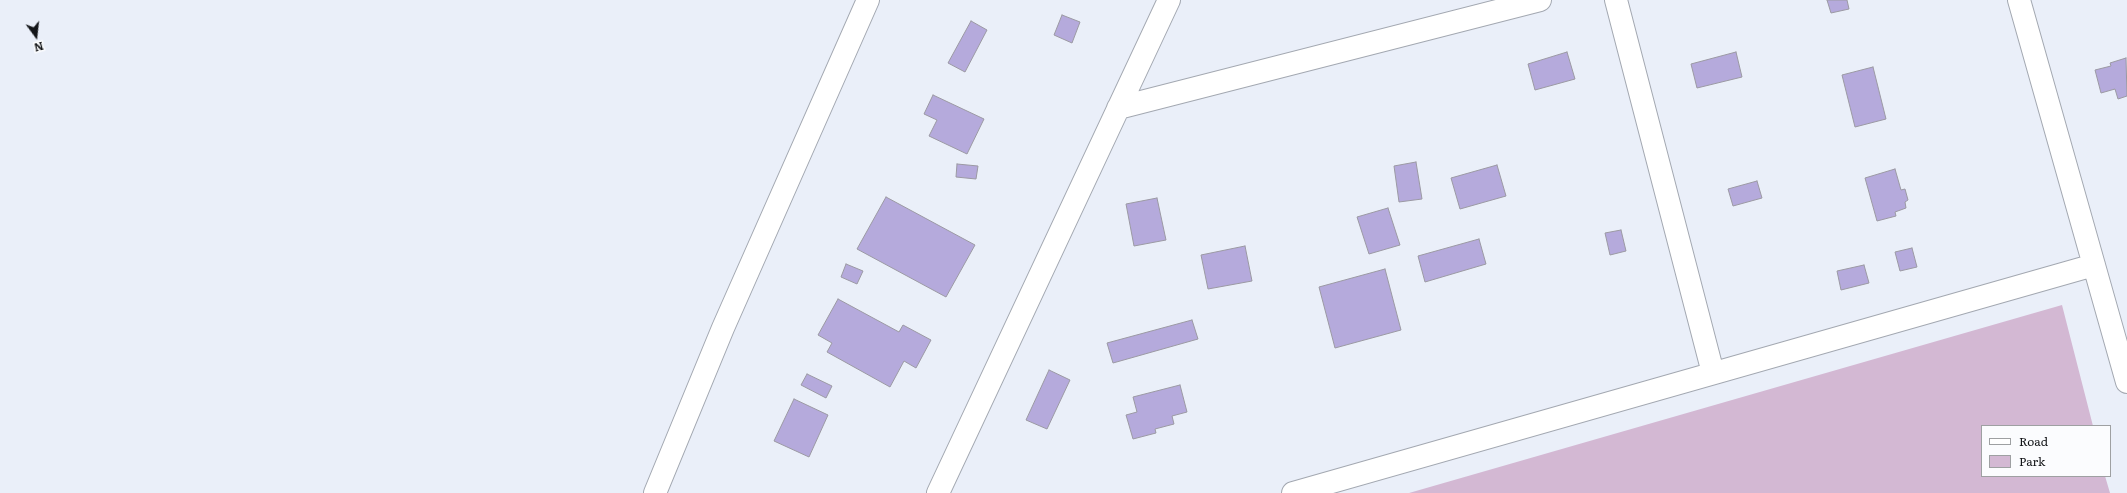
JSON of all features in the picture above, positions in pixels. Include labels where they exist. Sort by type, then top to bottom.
[{"type":"street","points":[[655,493],[724,328],[868,0]]},
{"type":"street","points":[[938,493],[1169,0]]},
{"type":"street","points":[[1118,108],[1540,0]]},
{"type":"street","points":[[1616,0],[1713,373]]},
{"type":"street","points":[[2019,0],[2127,382]]},
{"type":"street","points":[[1293,493],[2094,265]]},
{"type":"green space","points":[[2062,305],[2093,425],[1981,425],[1981,477],[2105,477],[2110,493],[1409,493]]},
{"type":"building","points":[[1827,0],[1847,0],[1849,9],[1831,13]]},
{"type":"building","points":[[1062,15],[1080,22],[1072,43],[1054,35]]},
{"type":"building","points":[[971,21],[987,30],[965,72],[948,63]]},
{"type":"building","points":[[1567,52],[1575,79],[1535,90],[1528,64]]},
{"type":"building","points":[[1736,52],[1742,77],[1697,88],[1691,64]]},
{"type":"building","points":[[2126,58],[2127,96],[2118,99],[2115,89],[2101,93],[2095,70],[2111,66],[2110,63]]},
{"type":"building","points":[[1873,67],[1886,119],[1855,127],[1842,75]]},
{"type":"building","points":[[933,95],[984,119],[967,154],[929,136],[937,120],[924,114]]},
{"type":"building","points":[[1416,162],[1422,199],[1399,202],[1394,166]]},
{"type":"building","points":[[957,164],[978,166],[976,179],[956,177]]},
{"type":"building","points":[[1497,165],[1506,196],[1460,209],[1451,178]]},
{"type":"building","points":[[1895,169],[1901,190],[1905,189],[1908,200],[1905,202],[1906,208],[1895,212],[1896,216],[1877,221],[1865,178]]},
{"type":"building","points":[[1757,181],[1762,198],[1733,206],[1728,189]]},
{"type":"building","points":[[886,197],[975,245],[946,297],[857,249]]},
{"type":"building","points":[[1157,198],[1166,240],[1134,246],[1126,204]]},
{"type":"building","points":[[1388,208],[1400,245],[1369,254],[1357,217]]},
{"type":"building","points":[[1621,230],[1626,251],[1610,255],[1605,233]]},
{"type":"building","points":[[1479,239],[1486,264],[1425,282],[1418,256]]},
{"type":"building","points":[[1245,246],[1252,281],[1208,289],[1201,255]]},
{"type":"building","points":[[1912,248],[1917,267],[1900,271],[1895,252]]},
{"type":"building","points":[[846,264],[863,271],[857,284],[841,277]]},
{"type":"building","points":[[1864,265],[1869,283],[1841,290],[1837,271]]},
{"type":"building","points":[[1385,269],[1401,330],[1335,348],[1319,287]]},
{"type":"building","points":[[838,299],[899,332],[903,325],[931,340],[916,368],[904,361],[890,387],[827,352],[832,343],[818,335]]},
{"type":"building","points":[[1192,320],[1198,339],[1113,363],[1107,343]]},
{"type":"building","points":[[1049,370],[1070,380],[1047,429],[1026,420]]},
{"type":"building","points":[[807,374],[832,386],[826,398],[801,385]]},
{"type":"building","points":[[1180,385],[1187,412],[1172,416],[1174,424],[1155,429],[1156,433],[1133,439],[1126,415],[1137,412],[1133,397]]},
{"type":"building","points":[[794,399],[828,415],[809,457],[774,441]]}]
